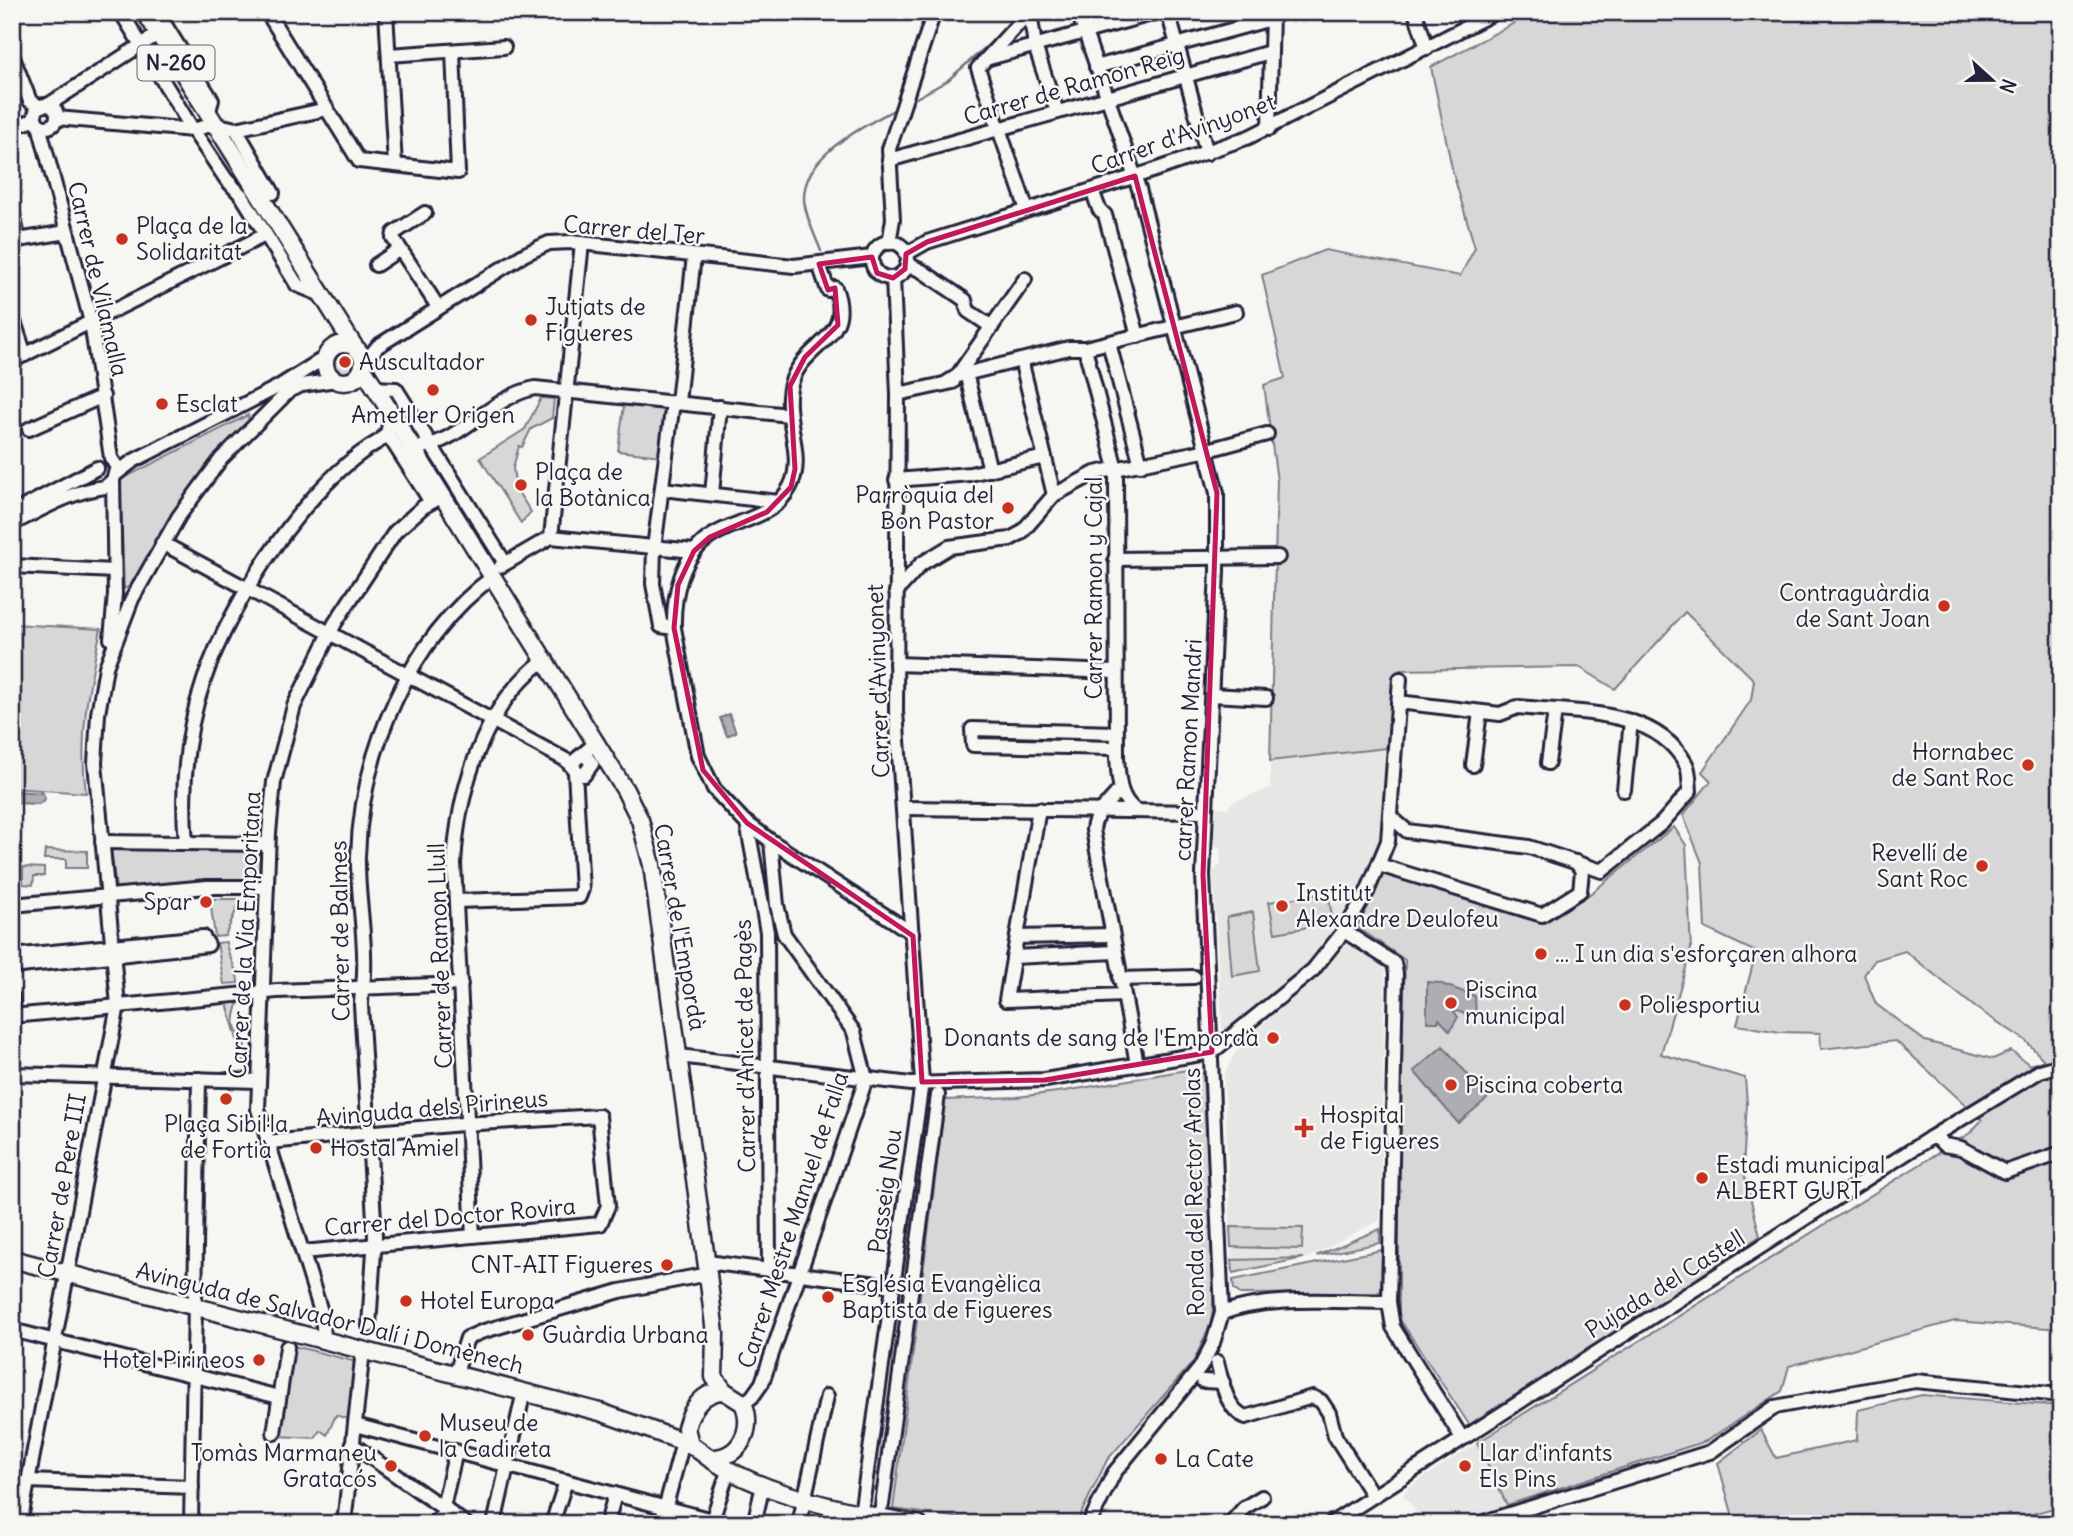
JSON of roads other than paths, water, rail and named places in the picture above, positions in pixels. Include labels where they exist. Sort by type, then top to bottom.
[{"type":"main road","name":"N-260","points":[[145,12],[228,146],[266,191],[321,297],[355,347],[363,366]]},
{"type":"main road","name":"N-260","points":[[321,297],[330,327],[327,370],[342,380]]},
{"type":"main road","points":[[328,354],[339,344],[355,347]]},
{"type":"main road","points":[[342,380],[359,376],[363,366]]},
{"type":"main road","name":"Carrer de l'Empordà","points":[[363,366],[373,388],[414,448],[438,498],[497,571],[634,807],[645,836],[708,1268],[715,1334],[713,1362]]},
{"type":"main road","name":"Carrer de l'Empordà","points":[[342,380],[388,408]]},
{"type":"main road","name":"Avinguda de Salvador Dalí i Domènech","points":[[12,1259],[456,1373],[636,1423]]},
{"type":"main road","name":"N-260","points":[[713,1362],[714,1377],[724,1391]]},
{"type":"main road","name":"N-260","points":[[698,1403],[713,1362]]},
{"type":"main road","points":[[686,1443],[686,1428],[698,1403],[712,1392],[724,1391],[743,1403],[748,1420],[738,1447],[738,1464],[746,1479]]},
{"type":"main road","points":[[636,1423],[670,1426],[689,1418]]},
{"type":"main road","points":[[636,1423],[686,1443],[746,1479],[872,1515],[918,1524]]},
{"type":"main road","points":[[709,1458],[726,1456],[738,1447]]},
{"type":"main road","points":[[2052,1524],[2061,1521]]},
{"type":"street","points":[[125,12],[124,17],[193,130],[226,179],[242,196],[297,285],[321,297]]},
{"type":"street","points":[[157,12],[212,100],[211,119]]},
{"type":"street","points":[[267,12],[359,161],[458,172],[453,51]]},
{"type":"street","points":[[386,12],[395,165]]},
{"type":"street","points":[[889,243],[893,219],[889,160],[907,92],[934,12]]},
{"type":"street","points":[[1029,12],[1035,46],[1056,112]]},
{"type":"street","points":[[1027,210],[978,68],[1029,12]]},
{"type":"street","name":"carrer Ramon Mandri","points":[[1078,12],[1135,176],[1217,493],[1217,558],[1203,897],[1212,1052]]},
{"type":"street","points":[[988,58],[1159,12]]},
{"type":"street","points":[[1168,12],[1207,153]]},
{"type":"street","points":[[1415,12],[1427,48]]},
{"type":"street","name":"Carrer d'Avinyonet","points":[[906,259],[927,242],[1207,153],[1269,129],[1496,12]]},
{"type":"street","points":[[1096,67],[1272,15],[1269,129]]},
{"type":"street","points":[[37,123],[35,113],[44,106],[158,34]]},
{"type":"street","points":[[388,55],[504,47]]},
{"type":"street","name":"Carrer de Ramon Reig","points":[[889,160],[1270,52]]},
{"type":"street","points":[[12,55],[30,101],[53,107],[57,118],[53,125],[37,123],[12,127]]},
{"type":"street","points":[[211,119],[236,129],[327,109]]},
{"type":"street","points":[[57,118],[193,130],[211,119]]},
{"type":"street","name":"Carrer de Vilamalla","points":[[37,123],[91,322],[109,443],[106,462]]},
{"type":"street","points":[[228,146],[236,129]]},
{"type":"street","points":[[236,129],[266,191]]},
{"type":"street","points":[[1092,190],[1099,209],[1105,215],[1138,336]]},
{"type":"street","points":[[12,211],[16,241],[67,232]]},
{"type":"street","points":[[425,214],[394,233],[393,238],[438,307]]},
{"type":"street","points":[[12,361],[265,235]]},
{"type":"street","name":"Carrer del Ter","points":[[378,346],[533,249],[556,242],[794,266],[872,257]]},
{"type":"street","points":[[582,243],[551,537],[694,551]]},
{"type":"street","points":[[906,259],[902,273],[893,278],[877,273],[872,257],[878,247],[889,243],[899,246],[906,259],[965,300],[968,311],[992,327]]},
{"type":"street","points":[[376,265],[400,249]]},
{"type":"street","points":[[674,628],[661,626],[653,584],[654,548],[694,256]]},
{"type":"street","points":[[819,264],[828,290],[835,288],[841,307],[838,325],[797,368],[790,386],[789,415],[795,469],[791,486],[767,512],[710,537],[694,551],[678,585],[673,607],[674,628],[703,770],[714,789],[747,823],[771,841],[912,933]]},
{"type":"street","name":"Carrer d'Avinyonet","points":[[893,278],[898,394],[896,664],[922,1082]]},
{"type":"street","points":[[990,470],[963,378],[992,327],[1025,279]]},
{"type":"street","points":[[898,394],[1069,348],[1085,348],[1236,312]]},
{"type":"street","points":[[12,315],[25,355]]},
{"type":"street","points":[[1109,342],[1141,465]]},
{"type":"street","points":[[355,347],[378,346]]},
{"type":"street","points":[[363,366],[378,346]]},
{"type":"street","points":[[963,378],[1023,368],[1074,354],[1085,348]]},
{"type":"street","name":"Carrer Ramon y Cajal","points":[[1085,348],[1116,469],[1116,748],[1120,789]]},
{"type":"street","points":[[106,667],[132,599],[163,543],[207,476],[284,389],[328,354]]},
{"type":"street","points":[[1023,368],[1054,495]]},
{"type":"street","points":[[12,523],[64,498],[98,487],[115,477],[133,461],[240,406],[302,384],[342,380]]},
{"type":"street","name":"Carrer de l'Empordà","points":[[373,388],[396,388],[433,447],[497,571]]},
{"type":"street","points":[[414,448],[433,447],[523,390],[568,390],[789,415]]},
{"type":"street","points":[[29,429],[103,396]]},
{"type":"street","points":[[240,406],[254,410],[257,415],[254,424]]},
{"type":"street","points":[[712,494],[720,407]]},
{"type":"street","points":[[186,843],[185,780],[191,730],[204,680],[222,638],[248,590],[287,532],[334,474],[387,433],[388,408]]},
{"type":"street","name":"Carrer de l'Empordà","points":[[387,433],[438,498]]},
{"type":"street","points":[[896,593],[921,564],[948,547],[1010,539],[1021,533],[1054,495],[1095,473],[1208,450],[1267,434]]},
{"type":"street","points":[[896,480],[990,470],[1045,457]]},
{"type":"street","points":[[12,513],[106,462],[133,461]]},
{"type":"street","points":[[106,462],[115,477],[115,594],[106,667]]},
{"type":"street","points":[[106,462],[94,481],[113,506]]},
{"type":"street","points":[[662,489],[779,502]]},
{"type":"street","name":"Carrer de la Via Emporitana","points":[[324,1339],[321,1315],[303,1252],[258,1109],[268,844],[274,782],[294,706],[330,633],[390,539],[409,518],[438,498]]},
{"type":"street","name":"Carrer de Balmes","points":[[369,1326],[374,1244],[362,988],[365,974],[359,881],[361,824],[379,743],[410,676],[449,618],[497,571],[551,537]]},
{"type":"street","points":[[163,543],[577,768],[597,770],[609,763]]},
{"type":"street","points":[[1115,559],[1278,557]]},
{"type":"street","points":[[12,566],[114,571]]},
{"type":"street","points":[[115,594],[132,599]]},
{"type":"street","name":"Carrer de Ramon Llull","points":[[473,1236],[454,864],[460,807],[493,722],[532,669],[546,659]]},
{"type":"street","points":[[896,664],[1116,672]]},
{"type":"street","name":"Carrer de Pere III","points":[[20,1524],[118,1005],[95,763],[98,714],[106,667]]},
{"type":"street","points":[[679,1056],[911,1084],[1034,1081],[1212,1052],[1313,970],[1344,931],[1379,865],[1388,841],[1391,817],[1399,679]]},
{"type":"street","points":[[1212,695],[1266,698]]},
{"type":"street","points":[[1391,817],[1408,831],[1529,847],[1602,870],[1662,823],[1690,791],[1688,766],[1670,744],[1652,729],[1632,721],[1518,706],[1500,714],[1398,702]]},
{"type":"street","points":[[1548,763],[1555,711]]},
{"type":"street","points":[[1473,765],[1480,712]]},
{"type":"street","points":[[1623,790],[1632,721]]},
{"type":"street","points":[[1116,733],[972,729],[973,745],[1116,748]]},
{"type":"street","points":[[457,901],[579,897],[582,889],[577,768],[597,741]]},
{"type":"street","points":[[1136,811],[1127,804],[1120,789],[1093,821],[1093,830],[1137,1065]]},
{"type":"street","points":[[904,808],[1205,812]]},
{"type":"street","points":[[1039,809],[1006,1000],[1124,995]]},
{"type":"street","name":"Carrer d'Anicet de Pagès","points":[[747,823],[767,932],[770,1068],[769,1269]]},
{"type":"street","points":[[1388,841],[1408,831]]},
{"type":"street","name":"Carrer Mestre Manuel de Falla","points":[[743,1403],[752,1397],[762,1383],[866,1079],[854,1032],[784,934],[776,905],[771,841]]},
{"type":"street","points":[[103,842],[268,844]]},
{"type":"street","points":[[1379,865],[1542,915],[1580,891],[1582,871],[1576,862]]},
{"type":"street","points":[[12,905],[207,887],[267,887]]},
{"type":"street","points":[[1344,931],[1394,962],[1396,974],[1389,1302],[1393,1326],[1462,1438]]},
{"type":"street","points":[[1017,937],[1112,935]]},
{"type":"street","points":[[12,956],[114,952],[208,945],[203,937],[114,952],[12,967]]},
{"type":"street","points":[[1013,957],[1115,952]]},
{"type":"street","points":[[1120,979],[1194,977]]},
{"type":"street","points":[[12,997],[13,1016],[262,993],[461,984]]},
{"type":"street","name":"Ronda del Rector Arolas","points":[[1089,1524],[1114,1473],[1200,1368],[1213,1343],[1222,1313],[1212,1052]]},
{"type":"street","name":"Pujada del Castell","points":[[1330,1524],[1930,1138],[2040,1071],[2061,1065]]},
{"type":"street","points":[[12,1074],[258,1082]]},
{"type":"street","points":[[191,1524],[199,1079]]},
{"type":"street","name":"Passeig Nou","points":[[872,1515],[893,1286],[922,1082]]},
{"type":"street","name":"Passeig Nou","points":[[872,1515],[938,1095]]},
{"type":"street","name":"Avinguda dels Pirineus","points":[[269,1142],[467,1124],[599,1116],[608,1206],[600,1224]]},
{"type":"street","points":[[1930,1138],[1937,1138],[1944,1145],[1961,1148],[2005,1172],[2061,1153]]},
{"type":"street","name":"Carrer del Doctor Rovira","points":[[303,1252],[600,1224]]},
{"type":"street","points":[[456,1373],[467,1339],[481,1332],[708,1268],[769,1269],[893,1286]]},
{"type":"street","points":[[1222,1313],[1240,1306],[1275,1303],[1389,1302]]},
{"type":"street","points":[[12,1330],[193,1378],[204,1377],[279,1397]]},
{"type":"street","points":[[274,1433],[287,1347]]},
{"type":"street","points":[[344,1524],[363,1350]]},
{"type":"street","points":[[1217,1362],[1232,1408],[1246,1417],[1312,1398],[1321,1401],[1343,1452],[1373,1496]]},
{"type":"street","points":[[1203,1381],[1223,1382]]},
{"type":"street","points":[[1477,1524],[1710,1452],[1775,1407],[1915,1381],[2061,1395]]},
{"type":"street","points":[[494,1524],[524,1391]]},
{"type":"street","points":[[799,1524],[827,1396]]},
{"type":"street","points":[[355,1425],[665,1507],[712,1522],[729,1471]]},
{"type":"street","points":[[661,1524],[686,1443]]},
{"type":"street","points":[[353,1445],[466,1524]]},
{"type":"street","points":[[433,1524],[445,1509],[456,1451]]},
{"type":"street","points":[[28,1481],[192,1487]]},
{"type":"street","points":[[552,1524],[566,1481]]},
{"type":"street","points":[[754,1524],[763,1485]]},
{"type":"street","points":[[607,1524],[615,1494]]},
{"type":"street","points":[[1230,1524],[1244,1508],[1262,1497]]},
{"type":"street","name":"Ronda del Rector Arolas","points":[[1101,1504],[1101,1524]]},
{"type":"waterway","points":[[909,102],[947,81],[1002,33]]},
{"type":"waterway","points":[[821,251],[808,219],[804,199],[806,183],[813,168],[824,155],[853,133],[897,108]]},
{"type":"place","name":"Plaça de la Solidaritat","points":[[122,239]]},
{"type":"place","name":"Jutjats de Figueres","points":[[531,320]]},
{"type":"place","name":"Auscultador","points":[[345,362]]},
{"type":"place","name":"Ametller Origen","points":[[433,390]]},
{"type":"place","name":"Esclat","points":[[162,404]]},
{"type":"place","name":"Plaça de la Botànica","points":[[521,485]]},
{"type":"place","name":"Parròquia del Bon Pastor","points":[[1008,508]]},
{"type":"place","name":"Contraguàrdia de Sant Joan","points":[[1944,606]]},
{"type":"place","name":"Hornabec de Sant Roc","points":[[2028,765]]},
{"type":"place","name":"Revellí de Sant Roc","points":[[1982,866]]},
{"type":"place","name":"Spar","points":[[206,902]]},
{"type":"place","name":"Institut Alexandre Deulofeu","points":[[1282,906]]},
{"type":"place","name":"... I un dia s'esforçaren alhora","points":[[1541,954]]},
{"type":"place","name":"Piscina municipal","points":[[1451,1003]]},
{"type":"place","name":"Poliesportiu","points":[[1625,1005]]},
{"type":"place","name":"Donants de sang de l'Empordà","points":[[1273,1038]]},
{"type":"place","name":"Piscina coberta","points":[[1451,1085]]},
{"type":"place","name":"Plaça Sibil·la de Fortià","points":[[226,1099]]},
{"type":"place","name":"Hospital de Figueres","points":[[1304,1128]]},
{"type":"place","name":"Hostal Amiel","points":[[316,1148]]},
{"type":"place","name":"Estadi municipal ALBERT GURT","points":[[1702,1178]]},
{"type":"place","name":"CNT-AIT Figueres","points":[[667,1265]]},
{"type":"place","name":"Església Evangèlica Baptista de Figueres","points":[[828,1297]]},
{"type":"place","name":"Hotel Europa","points":[[406,1301]]},
{"type":"place","name":"Guàrdia Urbana","points":[[528,1335]]},
{"type":"place","name":"Hotel Pirineos","points":[[259,1360]]},
{"type":"place","name":"Museu de la Cadireta","points":[[425,1436]]},
{"type":"place","name":"La Cate","points":[[1161,1459]]},
{"type":"place","name":"Tomàs Marmaneu Gratacós","points":[[391,1466]]},
{"type":"place","name":"Llar d'infants Els Pins","points":[[1465,1466]]}]
